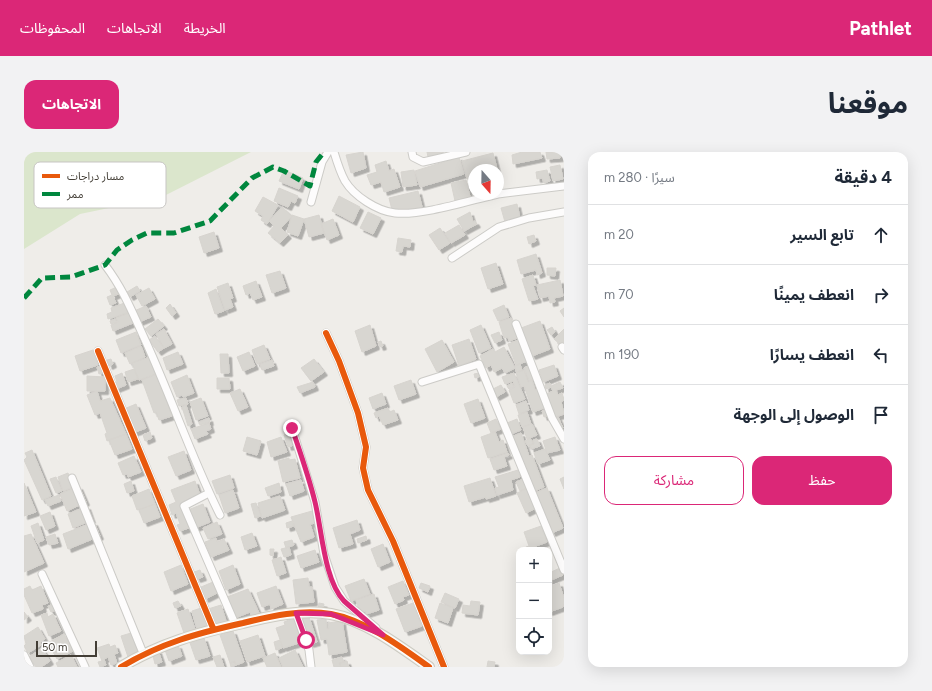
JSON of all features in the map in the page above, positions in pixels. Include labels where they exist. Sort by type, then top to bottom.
[{"type":"street","points":[[311,202],[322,162],[328,152]]},
{"type":"street","points":[[334,152],[345,182],[363,199],[375,207],[395,213],[426,210],[471,200]]},
{"type":"street","points":[[412,152],[413,157],[423,162],[466,152]]},
{"type":"street","points":[[504,193],[564,186]]},
{"type":"street","points":[[452,258],[498,227],[529,218],[564,212]]},
{"type":"street","points":[[105,265],[124,293],[166,386],[209,493],[220,515]]},
{"type":"street","points":[[516,324],[552,418],[564,439]]},
{"type":"street","points":[[326,334],[340,361],[358,413],[366,447],[363,468],[368,490],[393,541],[444,667]]},
{"type":"street","points":[[98,350],[213,628]]},
{"type":"street","points":[[422,382],[479,364],[530,492],[564,570]]},
{"type":"street","points":[[292,428],[315,502],[324,554],[339,596],[383,635],[429,667]]},
{"type":"street","points":[[72,478],[143,653]]},
{"type":"street","points":[[209,493],[184,506],[235,624]]},
{"type":"street","points":[[42,574],[85,667]]},
{"type":"street","points":[[121,667],[143,653],[174,640],[213,628],[296,613],[331,614],[383,635]]},
{"type":"street","points":[[296,613],[309,650],[311,667]]},
{"type":"street","points":[[24,655],[30,667]]},
{"type":"green space","points":[[24,152],[251,152],[166,195],[166,162],[34,162],[34,208],[109,208],[80,214],[24,249]]},
{"type":"building","points":[[363,152],[366,168],[351,173],[346,155]]},
{"type":"building","points":[[427,152],[443,152],[444,154],[428,157]]},
{"type":"building","points":[[522,152],[540,152],[542,158],[513,164],[512,155]]},
{"type":"building","points":[[546,152],[559,152],[560,158],[547,159]]},
{"type":"building","points":[[493,153],[496,164],[468,164],[467,179],[462,161]]},
{"type":"building","points":[[459,157],[464,174],[420,187],[415,171]]},
{"type":"building","points":[[386,161],[389,171],[394,169],[400,187],[384,192],[381,182],[371,185],[367,175],[377,172],[375,165]]},
{"type":"building","points":[[560,165],[563,179],[553,181],[550,167]]},
{"type":"building","points":[[284,170],[303,178],[299,189],[279,181]]},
{"type":"building","points":[[414,170],[417,185],[403,187],[401,172]]},
{"type":"building","points":[[547,170],[550,181],[544,183],[542,178],[537,179],[536,172]]},
{"type":"building","points":[[466,180],[468,198],[455,201],[451,183]]},
{"type":"building","points":[[279,188],[298,196],[295,203],[291,201],[288,207],[274,201]]},
{"type":"building","points":[[418,191],[422,207],[399,212],[398,209],[392,210],[389,198]]},
{"type":"building","points":[[339,196],[360,207],[353,222],[332,211]]},
{"type":"building","points":[[263,197],[278,205],[267,224],[261,220],[263,216],[255,211]]},
{"type":"building","points":[[517,204],[520,218],[505,222],[501,208]]},
{"type":"building","points":[[282,207],[292,216],[281,228],[288,235],[280,243],[268,233],[274,226],[269,221]]},
{"type":"building","points":[[368,212],[381,218],[373,234],[360,228]]},
{"type":"building","points":[[470,212],[473,222],[475,221],[477,224],[464,231],[457,219]]},
{"type":"building","points":[[292,215],[304,219],[298,236],[287,232]]},
{"type":"building","points":[[319,215],[324,233],[309,237],[304,219]]},
{"type":"building","points":[[333,219],[339,235],[327,240],[321,224]]},
{"type":"building","points":[[459,225],[465,235],[451,243],[445,233]]},
{"type":"building","points":[[440,228],[450,243],[439,250],[429,235]]},
{"type":"building","points":[[214,232],[219,248],[204,253],[199,237]]},
{"type":"building","points":[[534,235],[536,241],[529,244],[527,237]]},
{"type":"building","points":[[398,238],[411,240],[410,247],[403,246],[402,252],[396,251]]},
{"type":"building","points":[[536,254],[542,273],[537,275],[536,270],[521,274],[517,260]]},
{"type":"building","points":[[496,263],[503,284],[488,289],[481,268]]},
{"type":"building","points":[[547,268],[556,268],[555,276],[547,275]]},
{"type":"building","points":[[280,271],[286,288],[272,293],[266,275]]},
{"type":"building","points":[[533,275],[536,285],[533,286],[538,299],[529,301],[522,279]]},
{"type":"building","points":[[560,280],[563,296],[554,298],[555,302],[550,303],[549,296],[540,298],[537,285]]},
{"type":"building","points":[[256,281],[262,297],[253,300],[250,293],[246,295],[243,286]]},
{"type":"building","points":[[228,283],[233,298],[230,299],[233,307],[225,310],[217,287]]},
{"type":"building","points":[[119,286],[121,293],[113,296],[116,303],[110,305],[107,297],[112,295],[110,290]]},
{"type":"building","points":[[137,286],[140,291],[130,297],[127,292]]},
{"type":"building","points":[[149,288],[155,299],[142,306],[136,295]]},
{"type":"building","points":[[216,289],[224,311],[215,314],[208,293]]},
{"type":"building","points":[[127,302],[130,312],[108,319],[107,314],[112,312],[111,308]]},
{"type":"building","points":[[170,304],[176,313],[172,316],[166,308]]},
{"type":"building","points":[[504,305],[509,317],[498,321],[493,310]]},
{"type":"building","points":[[146,306],[151,317],[139,322],[134,311]]},
{"type":"building","points":[[564,308],[564,317],[560,311]]},
{"type":"building","points":[[129,313],[133,323],[113,331],[111,325],[118,322],[116,318]]},
{"type":"building","points":[[511,318],[518,338],[509,341],[508,337],[504,338],[499,322]]},
{"type":"building","points":[[115,319],[117,322],[111,324],[110,321]]},
{"type":"building","points":[[158,319],[164,326],[151,336],[145,329]]},
{"type":"building","points":[[540,321],[550,349],[532,356],[524,340],[526,339],[521,328]]},
{"type":"building","points":[[370,325],[376,346],[362,352],[355,331]]},
{"type":"building","points":[[481,325],[491,348],[479,353],[470,330]]},
{"type":"building","points":[[552,327],[555,332],[551,335],[547,330]]},
{"type":"building","points":[[164,329],[172,344],[164,348],[156,334]]},
{"type":"building","points":[[564,329],[564,348],[554,339]]},
{"type":"building","points":[[136,332],[141,345],[121,353],[116,340]]},
{"type":"building","points":[[499,332],[502,340],[495,343],[491,335]]},
{"type":"building","points":[[155,336],[164,348],[158,352],[149,340]]},
{"type":"building","points":[[469,339],[476,359],[459,366],[452,345]]},
{"type":"building","points":[[521,339],[528,361],[516,365],[508,344]]},
{"type":"building","points":[[442,340],[454,362],[437,372],[425,349]]},
{"type":"building","points":[[381,341],[383,346],[380,347],[378,342]]},
{"type":"building","points":[[264,345],[270,359],[257,364],[252,350]]},
{"type":"building","points":[[141,346],[145,357],[130,364],[125,353]]},
{"type":"building","points":[[504,347],[515,368],[505,373],[502,368],[494,372],[491,365],[486,368],[480,356],[493,349],[495,352]]},
{"type":"building","points":[[93,350],[98,365],[80,371],[75,356]]},
{"type":"building","points":[[178,352],[183,364],[167,370],[163,358]]},
{"type":"building","points":[[249,352],[255,366],[243,371],[237,357]]},
{"type":"building","points":[[220,354],[228,354],[229,373],[221,373]]},
{"type":"building","points":[[150,357],[156,374],[139,380],[132,363]]},
{"type":"building","points":[[111,359],[113,364],[109,366],[107,360]]},
{"type":"building","points":[[314,359],[324,372],[311,381],[301,368]]},
{"type":"building","points":[[272,360],[274,366],[262,370],[260,364]]},
{"type":"building","points":[[520,364],[522,370],[516,372],[515,366]]},
{"type":"building","points":[[554,365],[558,376],[543,382],[539,370]]},
{"type":"building","points":[[102,366],[104,372],[99,374],[97,367]]},
{"type":"building","points":[[529,366],[534,379],[529,381],[524,368]]},
{"type":"building","points":[[134,369],[138,379],[128,382],[125,372]]},
{"type":"building","points":[[524,370],[528,382],[532,380],[535,390],[538,389],[544,408],[533,412],[524,386],[521,387],[516,373]]},
{"type":"building","points":[[122,373],[126,385],[116,389],[114,383],[117,382],[115,376]]},
{"type":"building","points":[[479,373],[480,376],[475,378],[474,374]]},
{"type":"building","points":[[514,373],[525,399],[514,403],[509,390],[515,387],[513,381],[505,384],[502,377]]},
{"type":"building","points":[[157,374],[172,416],[159,420],[156,412],[154,413],[142,380]]},
{"type":"building","points":[[187,375],[194,393],[183,397],[182,395],[177,397],[171,382]]},
{"type":"building","points":[[87,376],[105,377],[105,391],[87,391]]},
{"type":"building","points":[[217,378],[229,378],[230,389],[217,389]]},
{"type":"building","points":[[411,380],[416,394],[399,400],[394,386]]},
{"type":"building","points":[[313,382],[315,387],[300,393],[297,387]]},
{"type":"building","points":[[560,382],[563,388],[556,390],[558,395],[562,393],[564,400],[561,402],[564,414],[553,418],[546,394],[553,391],[551,387],[546,389],[545,385],[550,383],[551,386]]},
{"type":"building","points":[[512,383],[514,387],[509,389],[507,386]]},
{"type":"building","points":[[501,385],[505,392],[496,397],[491,390]]},
{"type":"building","points":[[240,389],[248,407],[238,411],[230,393]]},
{"type":"building","points":[[97,391],[100,401],[110,398],[126,434],[107,441],[105,434],[107,433],[100,413],[95,415],[87,395]]},
{"type":"building","points":[[382,393],[386,404],[373,409],[369,398]]},
{"type":"building","points":[[186,398],[188,404],[179,406],[177,400]]},
{"type":"building","points":[[201,398],[208,416],[196,420],[190,402]]},
{"type":"building","points":[[478,399],[485,418],[471,423],[464,404]]},
{"type":"building","points":[[526,401],[529,410],[519,414],[516,405]]},
{"type":"building","points":[[136,404],[146,428],[133,433],[124,409]]},
{"type":"building","points":[[186,405],[192,424],[188,426],[182,407]]},
{"type":"building","points":[[388,408],[390,412],[394,410],[398,420],[383,425],[379,416],[376,418],[374,413]]},
{"type":"building","points":[[547,409],[549,415],[544,417],[542,411]]},
{"type":"building","points":[[527,412],[531,424],[522,427],[518,415]]},
{"type":"building","points":[[558,417],[563,428],[560,430],[554,418]]},
{"type":"building","points":[[209,418],[210,422],[200,425],[199,422]]},
{"type":"building","points":[[496,419],[501,429],[491,433],[487,423]]},
{"type":"building","points":[[517,419],[521,430],[511,434],[507,423]]},
{"type":"building","points":[[209,423],[211,429],[206,431],[208,434],[195,439],[191,429]]},
{"type":"building","points":[[532,424],[537,435],[527,439],[523,427]]},
{"type":"building","points":[[150,432],[152,438],[145,441],[143,435]]},
{"type":"building","points":[[495,432],[499,442],[503,440],[507,452],[488,458],[481,437]]},
{"type":"building","points":[[288,433],[292,446],[288,447],[284,435]]},
{"type":"building","points":[[521,433],[529,456],[532,455],[544,487],[532,492],[511,437]]},
{"type":"building","points":[[126,434],[132,449],[115,455],[109,440]]},
{"type":"building","points":[[247,437],[261,441],[257,455],[243,451]]},
{"type":"building","points":[[281,437],[287,452],[271,457],[267,442]]},
{"type":"building","points":[[555,437],[560,450],[547,453],[543,441]]},
{"type":"building","points":[[530,438],[533,443],[528,446],[525,441]]},
{"type":"building","points":[[537,439],[540,446],[531,449],[530,445],[534,444],[533,440]]},
{"type":"building","points":[[545,449],[550,460],[538,464],[534,453]]},
{"type":"building","points":[[32,450],[51,496],[42,500],[24,460],[27,457],[25,453]]},
{"type":"building","points":[[184,451],[191,470],[176,476],[168,457]]},
{"type":"building","points":[[508,453],[509,455],[504,457],[507,466],[494,470],[490,459]]},
{"type":"building","points":[[134,456],[141,472],[128,477],[127,474],[123,475],[118,463]]},
{"type":"building","points":[[289,458],[289,460],[295,459],[300,478],[283,482],[278,461]]},
{"type":"building","points":[[518,470],[520,477],[511,480],[513,490],[497,495],[495,488],[499,487],[495,477]]},
{"type":"building","points":[[68,473],[74,487],[63,491],[58,477]]},
{"type":"building","points":[[230,475],[234,488],[217,494],[212,481]]},
{"type":"building","points":[[56,477],[62,491],[56,493],[50,479]]},
{"type":"building","points":[[564,477],[564,489],[560,479]]},
{"type":"building","points":[[490,478],[496,496],[469,502],[464,486]]},
{"type":"building","points":[[523,479],[527,488],[520,491],[516,482]]},
{"type":"building","points":[[301,480],[304,491],[290,496],[286,484]]},
{"type":"building","points":[[131,481],[134,491],[127,493],[124,484]]},
{"type":"building","points":[[195,481],[200,495],[182,502],[183,505],[181,506],[189,528],[180,531],[177,525],[180,524],[176,513],[172,515],[169,505],[176,502],[171,490]]},
{"type":"building","points":[[24,483],[36,512],[24,516]]},
{"type":"building","points":[[279,483],[281,492],[268,496],[265,488]]},
{"type":"building","points":[[79,486],[86,502],[67,511],[60,494]]},
{"type":"building","points":[[528,488],[536,508],[526,513],[517,493]]},
{"type":"building","points":[[547,488],[563,528],[552,533],[535,493]]},
{"type":"building","points":[[149,489],[155,504],[137,510],[132,496]]},
{"type":"building","points":[[233,490],[239,508],[225,513],[219,495]]},
{"type":"building","points":[[59,495],[61,501],[48,506],[45,500]]},
{"type":"building","points":[[280,496],[285,510],[262,518],[258,503]]},
{"type":"building","points":[[256,503],[261,516],[255,518],[251,504]]},
{"type":"building","points":[[155,504],[160,517],[144,523],[139,510]]},
{"type":"building","points":[[203,504],[210,522],[195,528],[188,510]]},
{"type":"building","points":[[87,506],[92,520],[73,528],[68,514]]},
{"type":"building","points":[[312,511],[316,523],[310,524],[314,537],[301,542],[291,517]]},
{"type":"building","points":[[50,512],[55,526],[46,530],[40,516]]},
{"type":"building","points":[[357,520],[360,530],[350,534],[353,544],[339,548],[333,528]]},
{"type":"building","points":[[292,521],[294,526],[287,528],[286,523]]},
{"type":"building","points":[[94,522],[100,536],[68,549],[63,534]]},
{"type":"building","points":[[217,522],[222,534],[208,539],[203,528]]},
{"type":"building","points":[[38,523],[44,540],[37,543],[31,526]]},
{"type":"building","points":[[541,526],[547,542],[536,547],[526,547],[529,546],[524,532]]},
{"type":"building","points":[[252,533],[257,546],[245,550],[241,537]]},
{"type":"building","points":[[31,534],[44,563],[24,572],[24,536]]},
{"type":"building","points":[[55,534],[58,543],[49,545],[46,537]]},
{"type":"building","points":[[366,536],[367,540],[358,543],[357,539]]},
{"type":"building","points":[[216,538],[217,542],[224,539],[229,550],[211,557],[205,542]]},
{"type":"building","points":[[292,540],[294,545],[286,548],[284,542]]},
{"type":"building","points":[[383,544],[390,562],[378,567],[371,549]]},
{"type":"building","points":[[289,547],[291,555],[284,557],[281,549]]},
{"type":"building","points":[[270,549],[274,549],[273,556],[270,555]]},
{"type":"building","points":[[315,550],[319,562],[301,568],[297,556]]},
{"type":"building","points":[[281,557],[286,573],[277,576],[272,560]]},
{"type":"building","points":[[181,565],[188,584],[171,591],[164,572]]},
{"type":"building","points":[[233,565],[240,584],[226,590],[219,571]]},
{"type":"building","points":[[560,568],[563,575],[552,580],[552,572]]},
{"type":"building","points":[[200,570],[203,577],[197,579],[194,572]]},
{"type":"building","points":[[308,578],[309,587],[312,587],[314,602],[296,604],[293,580]]},
{"type":"building","points":[[364,579],[370,594],[351,601],[345,586]]},
{"type":"building","points":[[403,581],[409,595],[403,597],[404,600],[395,604],[388,587]]},
{"type":"building","points":[[213,582],[217,593],[205,599],[201,587]]},
{"type":"building","points":[[421,583],[430,586],[428,592],[419,588]]},
{"type":"building","points":[[559,583],[564,598],[564,604],[563,607],[552,611],[552,586]]},
{"type":"building","points":[[30,586],[32,590],[41,586],[48,603],[42,605],[43,609],[32,613],[24,595],[24,589]]},
{"type":"building","points":[[276,586],[283,604],[271,609],[270,604],[262,607],[257,593]]},
{"type":"building","points":[[248,589],[260,615],[252,618],[250,612],[235,618],[227,597]]},
{"type":"building","points":[[445,593],[459,599],[455,608],[441,602]]},
{"type":"building","points":[[374,594],[379,610],[366,614],[366,611],[360,613],[356,600]]},
{"type":"building","points":[[178,601],[181,606],[175,608],[173,603]]},
{"type":"building","points":[[471,601],[480,602],[478,615],[462,613],[463,605],[470,606]]},
{"type":"building","points":[[319,603],[324,604],[323,609],[318,608]]},
{"type":"building","points":[[413,603],[422,626],[405,632],[396,609]]},
{"type":"building","points":[[440,603],[453,608],[448,623],[435,618]]},
{"type":"building","points":[[54,604],[56,610],[51,612],[48,606]]},
{"type":"building","points":[[221,605],[226,621],[213,626],[208,609]]},
{"type":"building","points":[[201,608],[207,625],[197,629],[192,611]]},
{"type":"building","points":[[188,609],[195,629],[184,633],[177,613]]},
{"type":"building","points":[[24,612],[28,617],[24,620]]},
{"type":"building","points":[[47,613],[48,617],[53,614],[61,631],[49,636],[41,615]]},
{"type":"building","points":[[309,617],[317,642],[310,644],[302,619]]},
{"type":"building","points":[[294,618],[302,642],[283,648],[276,628],[285,625],[284,622]]},
{"type":"building","points":[[326,619],[327,629],[329,629],[328,623],[342,621],[347,652],[329,655],[327,639],[321,640],[317,620]]},
{"type":"building","points":[[38,627],[45,639],[40,642],[41,645],[28,653],[24,646],[26,644],[24,636]]},
{"type":"building","points":[[233,631],[244,662],[236,665],[235,661],[230,663],[220,635]]},
{"type":"building","points":[[131,633],[139,654],[128,657],[121,636]]},
{"type":"building","points":[[64,634],[73,651],[57,659],[48,643]]},
{"type":"building","points":[[258,635],[265,656],[247,662],[240,641]]},
{"type":"building","points":[[204,638],[210,656],[196,660],[190,643]]},
{"type":"building","points":[[280,640],[282,648],[276,650],[274,642]]},
{"type":"building","points":[[109,644],[110,647],[115,645],[118,653],[114,654],[117,663],[111,665],[108,657],[104,659],[106,665],[100,667],[98,662],[102,661],[97,648]]},
{"type":"building","points":[[178,645],[182,656],[169,661],[165,650]]},
{"type":"building","points":[[42,648],[50,661],[41,667],[36,667],[29,657]]},
{"type":"building","points":[[158,650],[162,662],[155,664],[152,652]]},
{"type":"building","points":[[295,650],[303,667],[283,667],[279,658]]},
{"type":"building","points":[[275,653],[281,667],[267,667],[263,658]]},
{"type":"building","points":[[71,655],[77,667],[58,667],[56,663]]},
{"type":"building","points":[[220,655],[224,667],[217,667],[213,657]]},
{"type":"building","points":[[342,657],[344,662],[339,663],[341,667],[334,667],[332,660]]},
{"type":"building","points":[[347,661],[349,667],[341,667],[340,663]]},
{"type":"building","points":[[488,661],[495,662],[494,667],[487,667]]},
{"type":"building","points":[[234,662],[236,665],[231,667],[230,663]]},
{"type":"marked path","points":[[24,298],[42,278],[71,277],[105,265],[117,250],[132,240],[147,233],[174,233],[210,221],[252,178],[273,167],[284,171],[310,186],[316,162],[324,152]]},
{"type":"cycle path","points":[[326,333],[339,361],[358,413],[366,447],[363,468],[368,490],[393,541],[444,667]]},
{"type":"cycle path","points":[[98,351],[213,628]]},
{"type":"cycle path","points":[[121,667],[151,651],[195,635],[264,618],[309,612],[331,614],[357,622],[382,635],[429,667]]},
{"type":"route","points":[[292,428],[315,502],[324,554],[335,587],[339,596],[344,601],[383,635],[331,614],[296,613],[306,640]]}]
